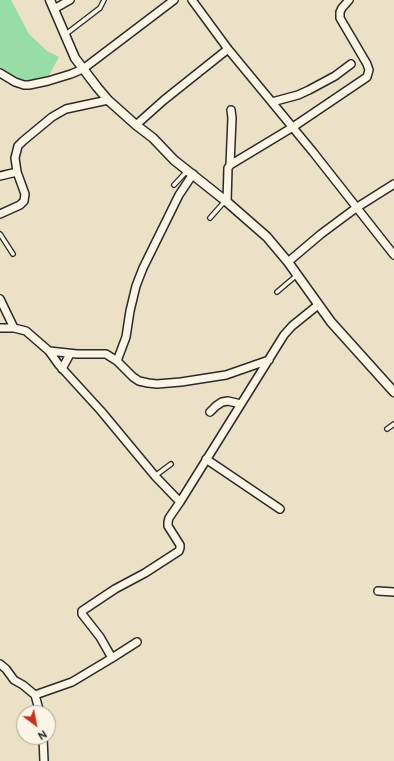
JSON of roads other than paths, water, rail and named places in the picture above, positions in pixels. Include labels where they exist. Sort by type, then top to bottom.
[{"type":"street","points":[[50,0],[75,58],[108,100],[153,138],[174,160],[226,201],[267,237],[288,262],[318,305],[394,392]]},
{"type":"street","points":[[54,9],[70,0]]},
{"type":"street","points":[[0,73],[15,82],[30,85],[59,78],[83,69],[174,0]]},
{"type":"street","points":[[192,0],[228,49],[313,152],[394,255]]},
{"type":"street","points":[[230,165],[293,128],[367,77],[369,70],[367,64],[340,18],[342,8],[349,0]]},
{"type":"street","points":[[136,125],[164,100],[228,49]]},
{"type":"street","points":[[272,102],[298,95],[309,90],[335,76],[351,64]]},
{"type":"street","points":[[0,214],[20,205],[24,201],[25,194],[17,172],[15,158],[18,146],[38,128],[66,109],[108,100]]},
{"type":"street","points":[[226,201],[228,168],[230,165],[231,110]]},
{"type":"street","points":[[0,176],[17,172]]},
{"type":"street","points":[[118,361],[126,337],[136,286],[143,268],[190,172]]},
{"type":"street","points":[[288,262],[321,234],[356,208],[394,184]]},
{"type":"street","points":[[0,299],[14,328]]},
{"type":"street","points":[[112,658],[100,637],[82,614],[82,611],[179,551],[180,545],[168,526],[169,518],[288,330],[318,305]]},
{"type":"street","points":[[0,328],[20,329],[31,334],[50,351],[62,369],[97,407],[155,476],[180,502]]},
{"type":"street","points":[[50,351],[70,354],[106,354],[118,361],[139,381],[157,384],[226,375],[269,360]]},
{"type":"street","points":[[62,369],[70,354]]},
{"type":"street","points":[[210,412],[222,402],[241,404]]},
{"type":"street","points":[[206,459],[280,509]]},
{"type":"street","points":[[378,591],[394,592]]},
{"type":"street","points":[[35,695],[72,682],[137,642]]},
{"type":"street","points":[[0,664],[6,669],[14,680],[35,695],[38,705]]},
{"type":"street","points":[[43,745],[44,761]]},
{"type":"lane","points":[[65,35],[100,8],[104,0]]},
{"type":"lane","points":[[174,185],[190,172]]},
{"type":"lane","points":[[210,218],[226,201]]},
{"type":"lane","points":[[0,234],[13,254]]},
{"type":"lane","points":[[277,292],[297,275]]},
{"type":"lane","points":[[387,429],[394,424]]},
{"type":"lane","points":[[155,476],[171,464]]}]
